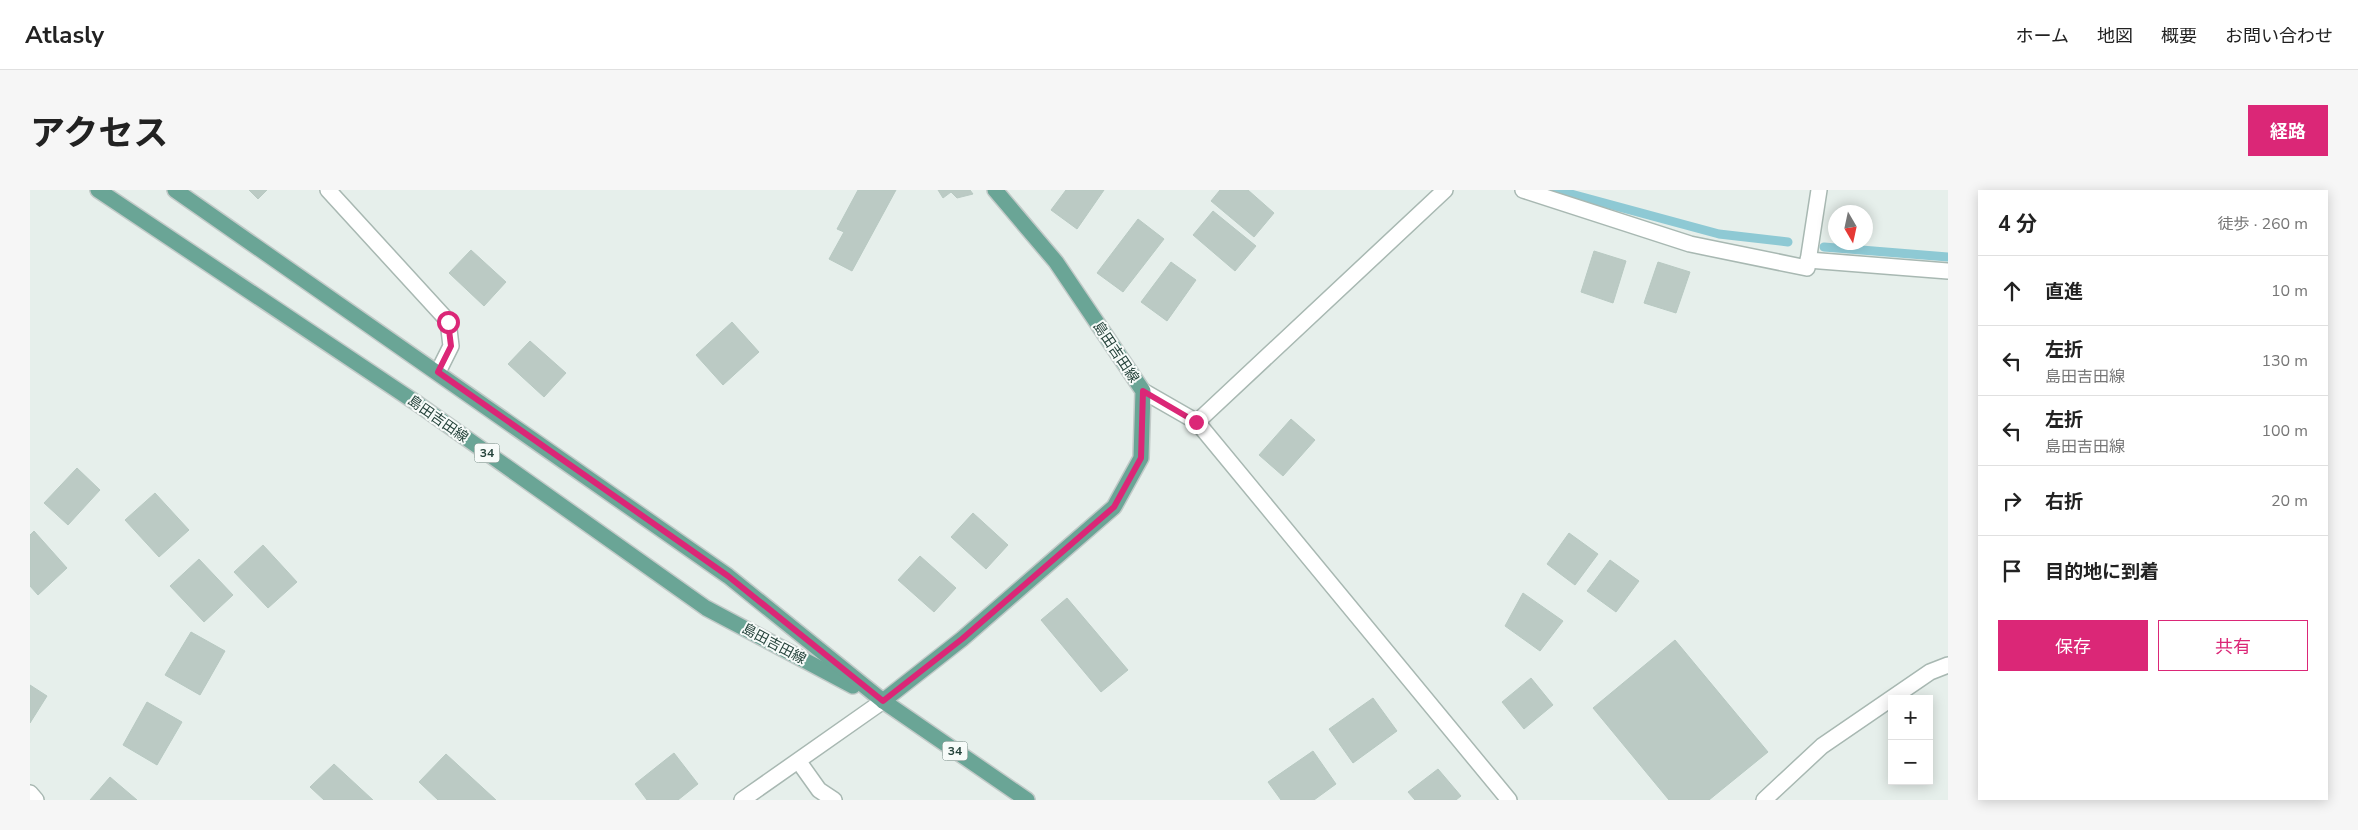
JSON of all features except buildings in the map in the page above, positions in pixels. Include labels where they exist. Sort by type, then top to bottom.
[{"type":"main road","name":"島田吉田線","points":[[98,190],[418,404],[706,608],[883,701]]},
{"type":"main road","name":"島田吉田線","points":[[175,190],[728,576],[883,701],[1027,800]]},
{"type":"main road","name":"島田吉田線","points":[[883,701],[962,639],[1114,507],[1141,458],[1143,391],[1056,262],[995,190]]},
{"type":"street","points":[[328,190],[448,322],[451,346],[438,372]]},
{"type":"street","points":[[1196,422],[1445,190]]},
{"type":"street","points":[[1522,190],[1690,244],[1807,268],[1819,190]]},
{"type":"street","points":[[1808,260],[1948,271]]},
{"type":"street","points":[[1143,391],[1196,422],[1509,800]]},
{"type":"street","points":[[1764,800],[1822,746],[1930,672],[1948,665]]},
{"type":"street","points":[[742,800],[799,762],[883,701]]},
{"type":"street","points":[[799,762],[819,790],[834,800]]},
{"type":"street","points":[[30,793],[36,800]]},
{"type":"waterway","points":[[1556,190],[1719,234],[1788,242]]},
{"type":"waterway","points":[[1824,247],[1948,257]]},
{"type":"route","points":[[448,322],[451,346],[438,372],[728,576],[883,701],[962,639],[1114,507],[1141,458],[1143,391],[1196,422]]}]
